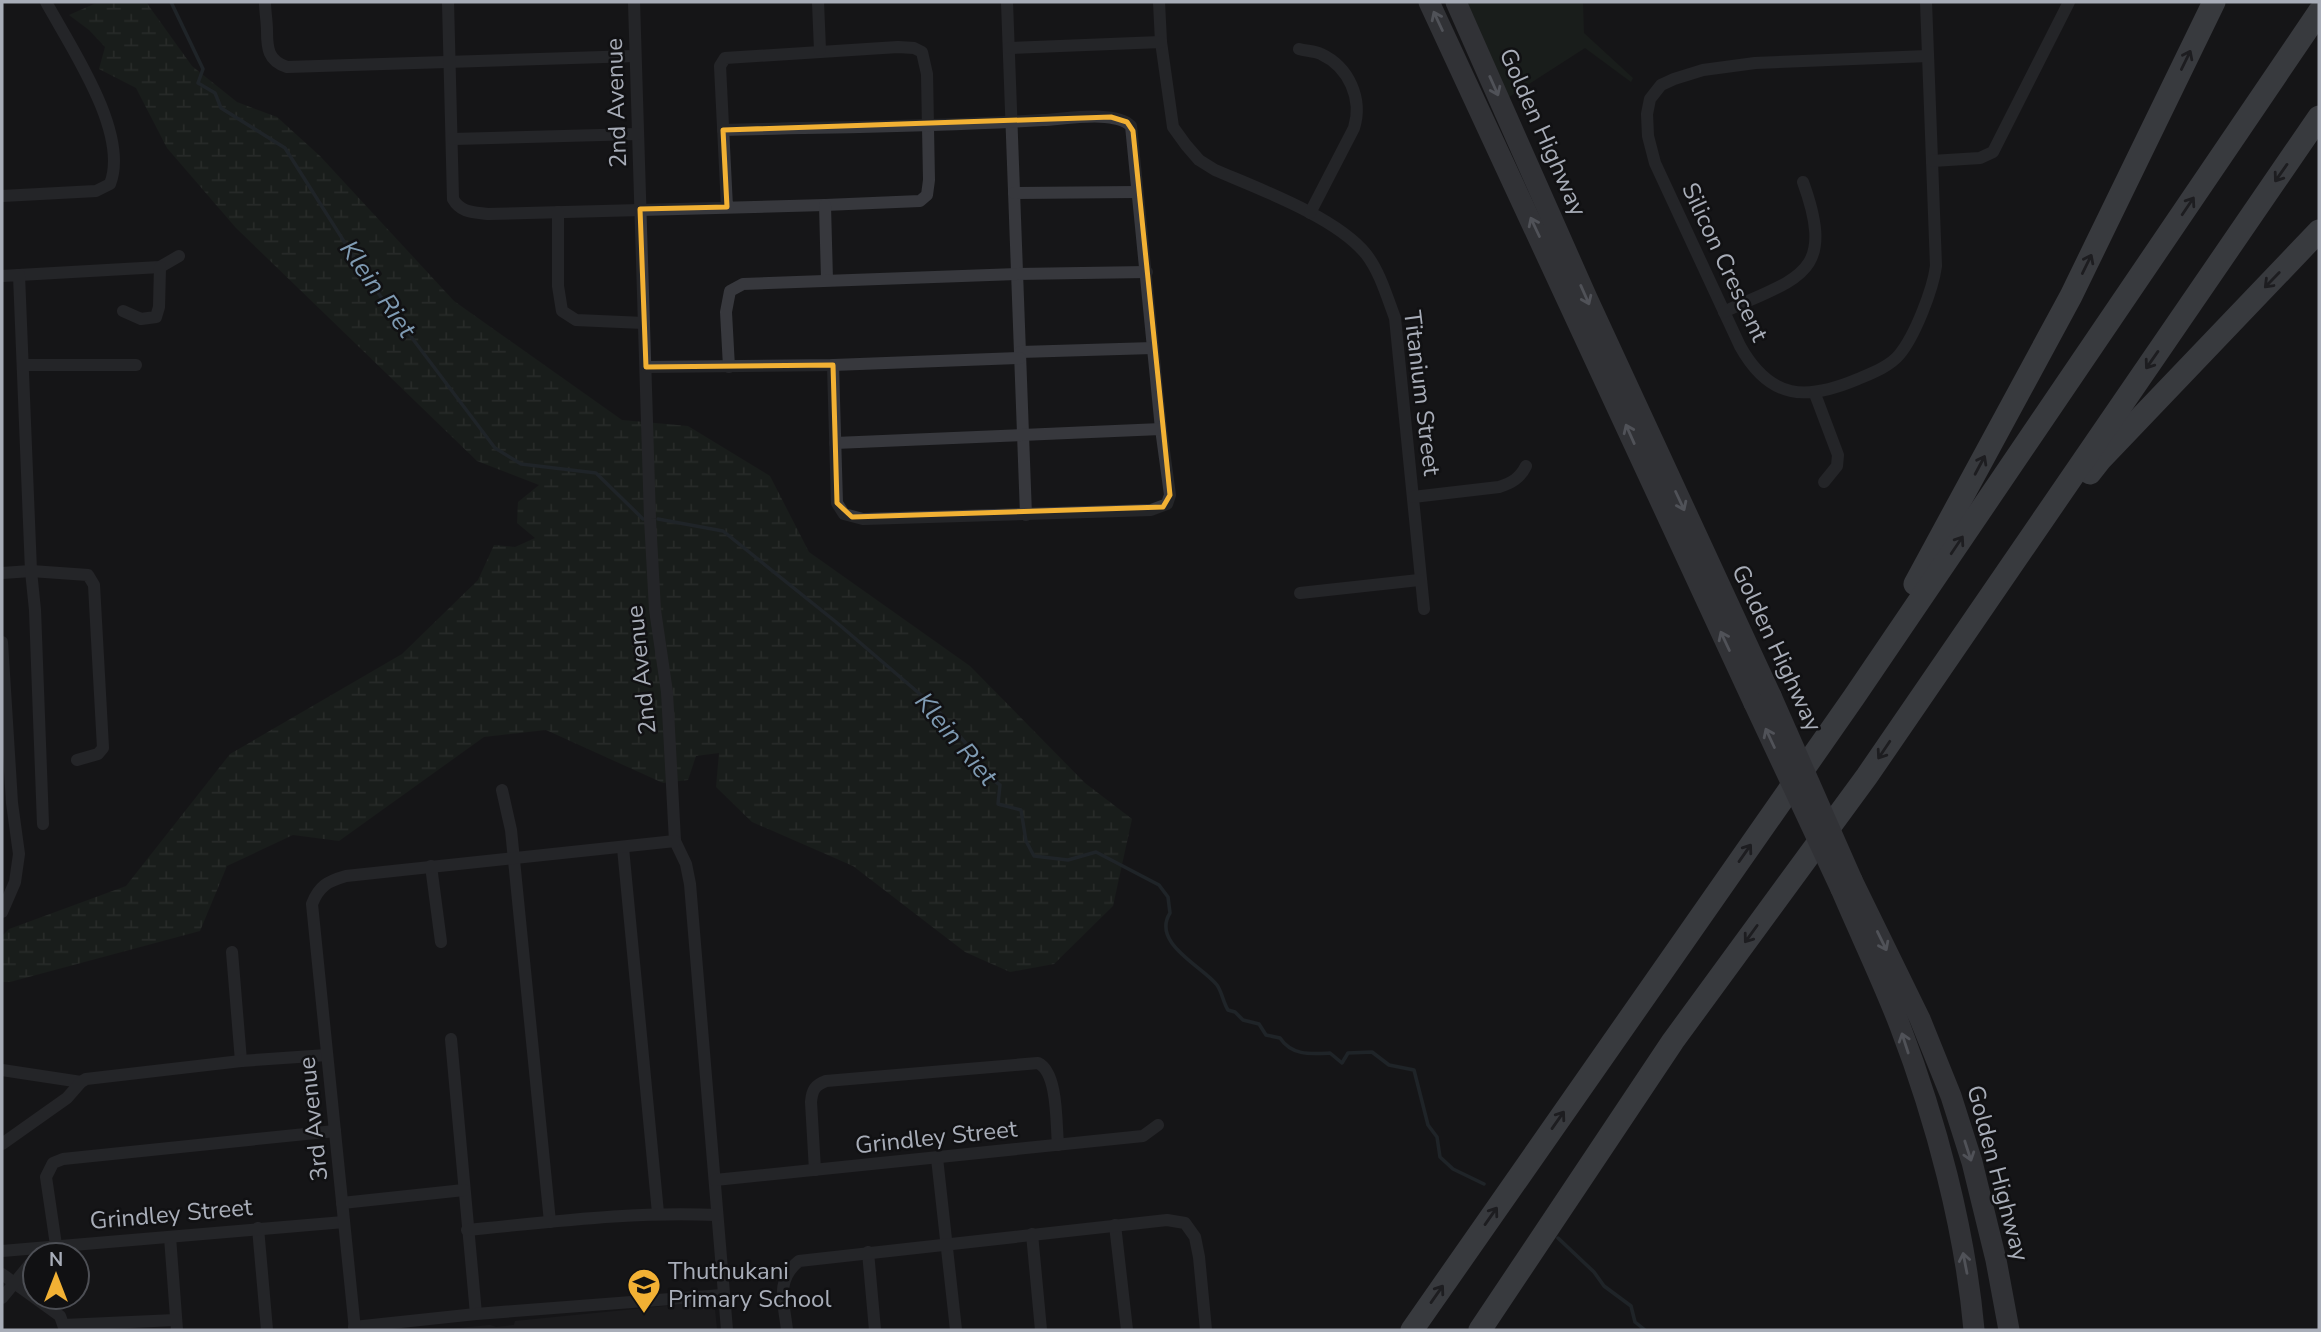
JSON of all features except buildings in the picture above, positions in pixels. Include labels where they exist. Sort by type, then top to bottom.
[{"type":"highway","points":[[1854,698],[2071,296],[2214,2]]},
{"type":"highway","points":[[1412,1330],[1854,698],[2319,12]]},
{"type":"highway","points":[[1480,1330],[1673,1041],[1867,776],[2319,117]]},
{"type":"highway","points":[[1908,715],[2101,458],[2319,232]]},
{"type":"main road","name":"Golden Highway","points":[[1429,2],[1762,699]]},
{"type":"main road","name":"Golden Highway","points":[[1456,2],[1846,884],[1900,1026],[1945,1169],[1966,1267],[1974,1330]]},
{"type":"main road","name":"Golden Highway","points":[[1846,884],[1920,1019],[1951,1096],[1972,1162],[1996,1260],[2009,1330]]},
{"type":"street","points":[[2,196],[96,191],[110,184],[114,175],[116,166],[105,113],[46,2]]},
{"type":"street","points":[[265,2],[270,54],[274,61],[287,67],[635,56]]},
{"type":"street","points":[[448,2],[453,191],[457,206],[468,212],[488,214],[825,205],[914,201],[924,198],[929,190],[929,124],[926,61],[918,49],[908,47],[820,50],[725,58],[720,66],[727,207]]},
{"type":"street","name":"2nd Avenue","points":[[634,2],[655,610],[668,702],[675,841],[686,864],[690,884],[727,1330]]},
{"type":"street","points":[[818,2],[820,50]]},
{"type":"street","points":[[1007,2],[1026,515]]},
{"type":"street","name":"Titanium Street","points":[[1159,2],[1161,42],[1172,127],[1185,145],[1199,160],[1215,170],[1331,225],[1366,253],[1381,280],[1395,318],[1424,609]]},
{"type":"street","name":"Silicon Crescent","points":[[1926,2],[1936,266],[1934,282],[1899,355],[1885,366],[1835,389],[1815,394],[1777,387],[1750,364],[1655,163],[1648,136],[1647,114],[1650,99],[1668,82],[1703,70],[1755,64],[1928,56]]},
{"type":"street","points":[[1932,161],[1980,158],[1993,152],[2069,2]]},
{"type":"street","points":[[1009,48],[1161,42]]},
{"type":"street","points":[[1299,49],[1321,54],[1338,66],[1354,88],[1358,104],[1354,128],[1310,213]]},
{"type":"street","points":[[723,130],[1111,117],[1127,121],[1133,131],[1161,429],[1170,495],[1167,504],[1152,510],[1026,515],[852,517],[844,514],[837,503],[834,365]]},
{"type":"street","points":[[453,139],[638,134]]},
{"type":"street","points":[[1724,313],[1799,276],[1811,264],[1815,252],[1814,225],[1804,182]]},
{"type":"street","points":[[1014,193],[1137,192]]},
{"type":"street","points":[[825,205],[827,280]]},
{"type":"street","points":[[558,212],[558,286],[562,311],[576,320],[644,323]]},
{"type":"street","points":[[2,276],[160,267],[179,256]]},
{"type":"street","points":[[123,311],[141,319],[156,317],[159,307],[160,267]]},
{"type":"street","points":[[729,367],[727,301],[734,287],[752,283],[827,280],[1147,272]]},
{"type":"street","points":[[19,275],[43,824]]},
{"type":"street","points":[[646,367],[834,365],[1153,348]]},
{"type":"street","points":[[23,365],[136,365]]},
{"type":"street","points":[[1815,394],[1838,455],[1837,466],[1824,482]]},
{"type":"street","points":[[835,443],[1161,429]]},
{"type":"street","points":[[1413,497],[1499,488],[1512,483],[1526,466]]},
{"type":"street","points":[[2,573],[31,571],[88,575],[94,585],[103,748],[98,754],[77,760]]},
{"type":"street","points":[[1300,593],[1419,580]]},
{"type":"street","points":[[2,642],[12,803],[19,854],[15,882],[2,912]]},
{"type":"street","points":[[502,790],[511,830],[550,1222]]},
{"type":"street","points":[[441,942],[431,866],[675,841]]},
{"type":"street","points":[[623,848],[658,1213]]},
{"type":"street","name":"3rd Avenue","points":[[355,1329],[312,904],[317,892],[331,880],[431,866]]},
{"type":"street","points":[[232,952],[241,1061]]},
{"type":"street","points":[[451,1039],[477,1314]]},
{"type":"street","points":[[2,1070],[81,1082],[93,1078],[241,1061],[327,1055]]},
{"type":"street","points":[[815,1170],[812,1091],[818,1084],[826,1081],[1038,1063],[1045,1066],[1051,1078],[1058,1145]]},
{"type":"street","points":[[2,1144],[67,1098],[81,1082]]},
{"type":"street","name":"Grindley Street","points":[[715,1180],[1143,1136],[1158,1125]]},
{"type":"street","points":[[43,1241],[46,1177],[53,1163],[63,1158],[335,1131]]},
{"type":"street","points":[[937,1157],[956,1330]]},
{"type":"street","points":[[342,1203],[464,1190]]},
{"type":"street","points":[[467,1230],[658,1213],[717,1215]]},
{"type":"street","points":[[787,1330],[783,1280],[790,1268],[799,1261],[1179,1220],[1190,1227],[1195,1237],[1206,1330]]},
{"type":"street","name":"Grindley Street","points":[[91,1246],[344,1222]]},
{"type":"street","points":[[1115,1225],[1127,1330]]},
{"type":"street","points":[[258,1228],[267,1330]]},
{"type":"street","points":[[1032,1234],[1041,1330]]},
{"type":"street","points":[[2,1274],[60,1316],[64,1328],[176,1325],[170,1237]]},
{"type":"street","name":"Grindley Street","points":[[2,1251],[21,1251]]},
{"type":"street","points":[[868,1252],[875,1330]]},
{"type":"street","points":[[2,1298],[21,1276]]},
{"type":"street","points":[[355,1329],[477,1314],[723,1295]]},
{"type":"highlighted area","points":[[1111,117],[1127,122],[1133,131],[1170,495],[1163,507],[852,517],[837,503],[833,365],[646,367],[640,209],[727,207],[723,130]]},
{"type":"shaded area","name":"Thuthukani Primary School","points":[[706,1302],[715,1310],[717,1330],[439,1330],[490,1325],[496,1327],[514,1325],[515,1321]]},
{"type":"green space","points":[[146,2],[192,66],[237,102],[277,117],[320,156],[454,301],[622,420],[688,426],[770,476],[809,552],[970,666],[1085,783],[1132,819],[1113,906],[1054,964],[1010,972],[965,952],[853,866],[752,822],[716,787],[719,753],[696,756],[688,780],[663,783],[546,730],[484,737],[339,841],[293,835],[227,866],[200,931],[2,982],[2,936],[9,929],[126,886],[230,754],[402,654],[478,580],[494,545],[515,547],[535,538],[517,523],[518,502],[539,485],[477,461],[236,228],[167,148],[136,88],[99,69],[105,47],[69,15],[94,4]]},
{"type":"green space","points":[[1467,2],[1583,2],[1584,33],[1633,78],[1631,82],[1585,48],[1509,97]]},
{"type":"waterway","name":"Klein Riet","points":[[171,2],[203,69],[198,83],[215,93],[221,108],[285,148],[369,281],[495,448],[521,464],[596,473],[643,519]]},
{"type":"waterway","name":"Klein Riet","points":[[658,519],[723,531],[836,622],[935,707],[974,753],[979,769],[1000,785],[998,804],[1021,810],[1026,841],[1034,856],[1068,860],[1096,852],[1159,885],[1168,897],[1170,913],[1166,924],[1167,934],[1181,953],[1217,985],[1228,1010],[1235,1012],[1243,1020],[1259,1024],[1266,1035],[1280,1038],[1296,1051],[1330,1053],[1342,1063],[1348,1053],[1372,1052],[1389,1065],[1414,1070],[1428,1125],[1437,1137],[1440,1157],[1453,1169],[1484,1184]]},
{"type":"waterway","name":"Klein Riet","points":[[1558,1238],[1594,1272],[1604,1286],[1631,1306],[1635,1322],[1645,1330]]},
{"type":"place","name":"Thuthukani Primary School","points":[[644,1315]]}]
